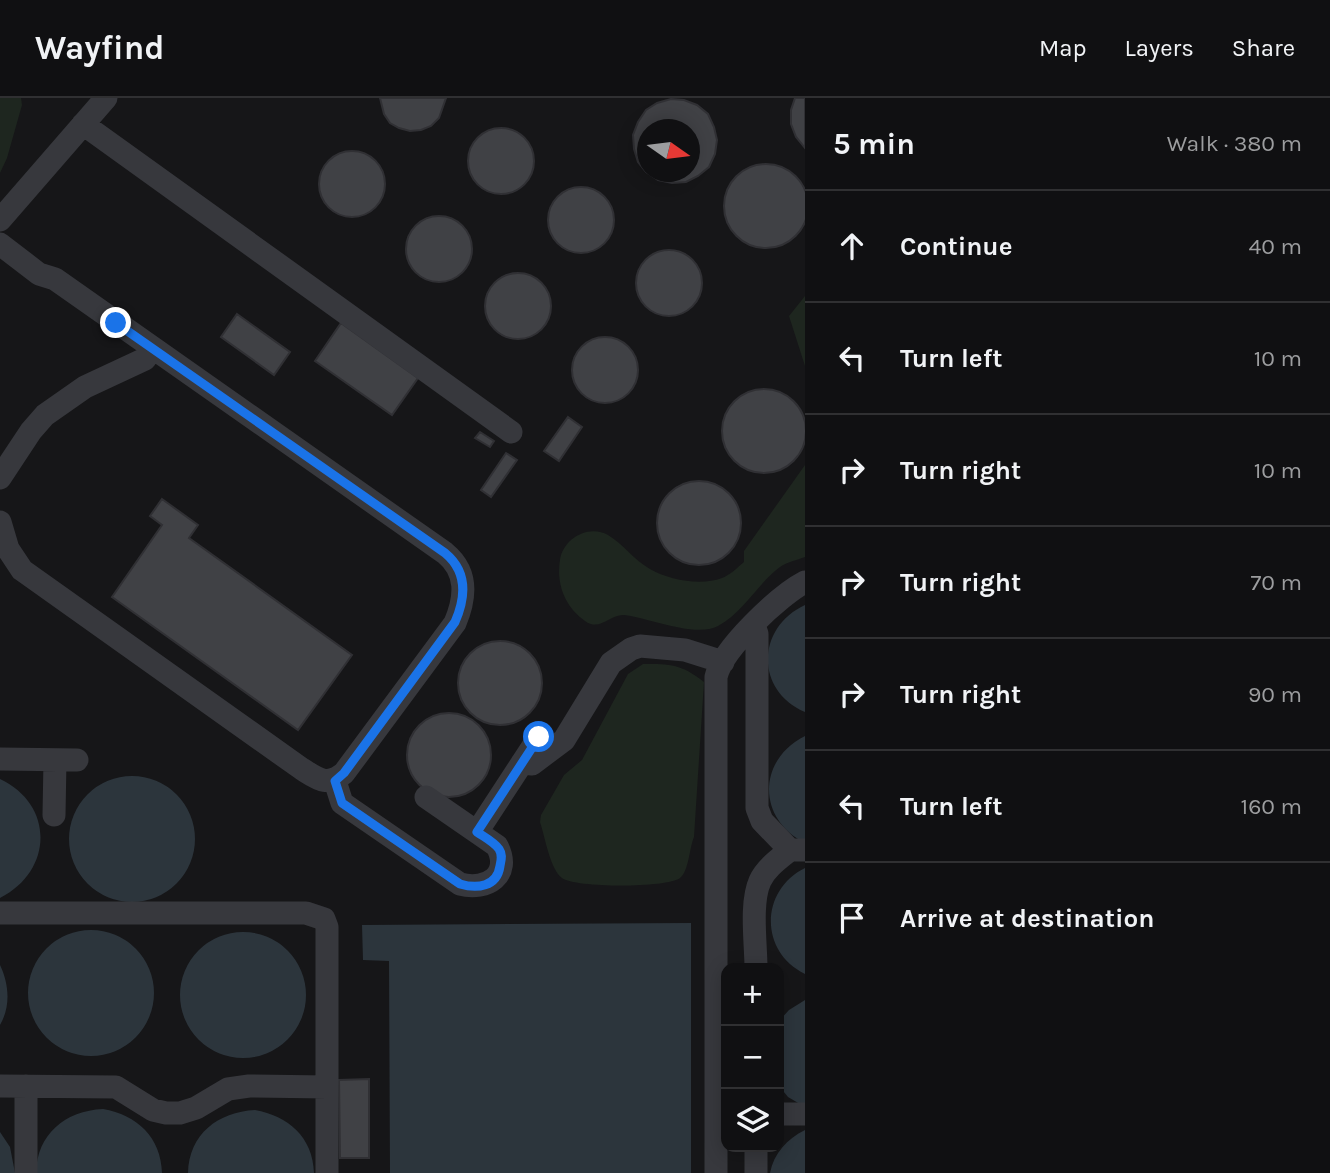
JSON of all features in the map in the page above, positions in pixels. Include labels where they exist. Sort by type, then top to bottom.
[{"type":"lane","points":[[0,220],[106,98]]},
{"type":"lane","points":[[83,124],[511,432]]},
{"type":"lane","points":[[0,244],[39,274],[55,279],[452,558],[461,573],[464,598],[455,622],[344,773],[335,781],[325,781],[302,769],[22,570],[8,549],[0,522]]},
{"type":"lane","points":[[0,479],[31,431],[45,415],[85,387],[145,359],[152,349]]},
{"type":"lane","points":[[716,1173],[716,677],[718,668],[740,639],[789,591],[805,582]]},
{"type":"lane","points":[[754,625],[757,634],[757,808],[762,821],[798,850],[765,874],[759,883],[756,900],[756,963]]},
{"type":"lane","points":[[522,763],[532,764],[564,740],[611,663],[631,649],[640,646],[685,650],[723,662]]},
{"type":"lane","points":[[477,832],[539,737]]},
{"type":"lane","points":[[0,759],[66,760],[54,815]]},
{"type":"lane","points":[[335,781],[342,803],[460,884],[483,886],[492,881],[499,871],[502,855],[497,846],[426,797]]},
{"type":"lane","points":[[0,913],[306,913],[320,917],[327,927],[327,1173]]},
{"type":"lane","points":[[0,1086],[116,1087],[153,1110],[166,1113],[180,1113],[196,1108],[228,1089],[249,1086],[327,1087]]},
{"type":"lane","points":[[26,1086],[26,1173]]},
{"type":"lane","points":[[784,1114],[805,1114]]},
{"type":"lane","points":[[756,1152],[756,1173]]},
{"type":"shaded area","points":[[0,98],[21,98],[22,105],[0,173]]},
{"type":"shaded area","points":[[805,296],[805,366],[789,316]]},
{"type":"shaded area","points":[[805,465],[805,557],[780,567],[736,613],[718,626],[685,629],[624,615],[595,625],[585,621],[567,602],[559,578],[562,552],[571,540],[592,531],[608,535],[644,565],[666,576],[705,582],[728,575],[744,562],[744,551]]},
{"type":"shaded area","points":[[805,605],[805,712],[788,702],[777,689],[770,674],[768,658],[770,643],[778,628],[789,615]]},
{"type":"shaded area","points":[[643,664],[675,666],[704,682],[694,837],[687,865],[680,878],[658,884],[602,885],[570,881],[562,878],[554,868],[540,822],[541,815],[564,775],[582,760],[628,674]]},
{"type":"shaded area","points":[[805,736],[805,843],[778,820],[771,805],[769,790],[771,774],[778,759]]},
{"type":"shaded area","points":[[132,776],[156,781],[177,794],[190,815],[195,839],[190,863],[177,884],[156,897],[132,902],[108,897],[87,884],[74,863],[69,839],[74,815],[87,794],[108,781]]},
{"type":"shaded area","points":[[0,779],[18,790],[31,805],[38,821],[40,838],[38,855],[30,872],[0,898]]},
{"type":"shaded area","points":[[805,868],[805,974],[790,964],[779,951],[773,937],[771,921],[773,905],[780,891],[790,878]]},
{"type":"shaded area","points":[[691,923],[691,1173],[390,1173],[389,961],[363,960],[362,925]]},
{"type":"shaded area","points":[[91,930],[115,934],[136,948],[150,969],[154,993],[150,1017],[136,1038],[115,1052],[91,1056],[67,1052],[46,1038],[32,1017],[28,993],[32,969],[46,948],[67,934]]},
{"type":"shaded area","points":[[243,932],[267,937],[288,950],[301,971],[306,995],[301,1019],[288,1040],[267,1053],[243,1058],[219,1053],[198,1040],[185,1019],[180,995],[185,971],[198,950],[219,937]]},
{"type":"shaded area","points":[[0,965],[8,995],[0,1025]]},
{"type":"shaded area","points":[[805,1000],[805,1107],[784,1092],[784,1016]]},
{"type":"shaded area","points":[[103,1109],[126,1116],[145,1130],[157,1149],[162,1173],[36,1173],[42,1147],[56,1127],[77,1114]]},
{"type":"shaded area","points":[[255,1110],[278,1117],[296,1130],[309,1149],[314,1173],[188,1173],[194,1147],[208,1128],[229,1115]]},
{"type":"shaded area","points":[[805,1130],[805,1173],[770,1173],[779,1152],[784,1152],[784,1145]]},
{"type":"shaded area","points":[[0,1132],[10,1147],[15,1173],[0,1173]]},
{"type":"building","points":[[380,98],[446,98],[439,118],[431,126],[410,131],[390,123],[384,114]]},
{"type":"building","points":[[795,98],[805,98],[805,148],[796,137],[791,124],[791,110]]},
{"type":"building","points":[[671,99],[697,105],[708,114],[717,140],[709,167],[700,174],[700,119],[640,119],[646,110]]},
{"type":"building","points":[[637,125],[637,159],[634,149],[633,135]]},
{"type":"building","points":[[501,128],[514,131],[524,138],[531,148],[534,161],[531,174],[524,184],[514,191],[501,194],[488,191],[478,184],[471,174],[468,161],[471,148],[478,138],[488,131]]},
{"type":"building","points":[[352,151],[365,154],[375,161],[382,171],[385,184],[382,197],[375,207],[365,214],[352,217],[339,214],[329,207],[322,197],[319,184],[322,171],[329,161],[339,154]]},
{"type":"building","points":[[766,164],[789,171],[801,183],[808,206],[801,229],[789,241],[766,248],[743,241],[731,229],[724,206],[731,183],[743,171]]},
{"type":"building","points":[[581,187],[594,190],[604,197],[611,207],[614,220],[611,233],[604,243],[594,250],[581,253],[568,250],[558,243],[551,233],[548,220],[551,207],[558,197],[568,190]]},
{"type":"building","points":[[439,216],[452,219],[462,226],[469,236],[472,249],[469,262],[462,272],[452,279],[439,282],[426,279],[416,272],[409,262],[406,249],[409,236],[416,226],[426,219]]},
{"type":"building","points":[[669,250],[682,253],[692,260],[699,270],[702,283],[699,296],[692,306],[682,313],[669,316],[656,313],[646,306],[639,296],[636,283],[639,270],[646,260],[656,253]]},
{"type":"building","points":[[518,273],[531,276],[541,283],[548,293],[551,306],[548,319],[541,329],[531,336],[518,339],[505,336],[495,329],[488,319],[485,306],[488,293],[495,283],[505,276]]},
{"type":"building","points":[[237,314],[290,352],[274,375],[221,337]]},
{"type":"building","points":[[341,323],[418,378],[392,415],[315,361]]},
{"type":"building","points":[[605,337],[618,340],[628,347],[635,357],[638,370],[635,383],[628,393],[618,400],[605,403],[592,400],[582,393],[575,383],[572,370],[575,357],[582,347],[592,340]]},
{"type":"building","points":[[764,389],[780,392],[794,401],[803,415],[806,431],[803,447],[794,461],[780,470],[764,473],[748,470],[734,461],[725,447],[722,431],[725,415],[734,401],[748,392]]},
{"type":"building","points":[[568,417],[582,427],[559,461],[544,451]]},
{"type":"building","points":[[480,432],[494,441],[490,447],[475,438]]},
{"type":"building","points":[[506,453],[517,460],[491,497],[481,490]]},
{"type":"building","points":[[699,481],[715,484],[729,493],[738,507],[741,523],[738,539],[729,553],[715,562],[699,565],[683,562],[669,553],[660,539],[657,523],[660,507],[669,493],[683,484]]},
{"type":"building","points":[[162,499],[198,525],[189,538],[352,655],[298,730],[112,597],[162,525],[150,516]]},
{"type":"building","points":[[500,641],[516,644],[530,653],[539,667],[542,683],[539,699],[530,713],[516,722],[500,725],[484,722],[470,713],[461,699],[458,683],[461,667],[470,653],[484,644]]},
{"type":"building","points":[[449,713],[465,716],[479,725],[488,739],[491,755],[488,771],[479,785],[465,794],[449,797],[433,794],[419,785],[410,771],[407,755],[410,739],[419,725],[433,716]]},
{"type":"building","points":[[369,1079],[369,1158],[340,1158],[339,1080]]},
{"type":"route","points":[[116,323],[452,558],[461,573],[464,598],[455,622],[344,773],[335,781],[342,803],[460,884],[483,886],[492,881],[499,871],[502,855],[497,846],[477,832],[539,737]]}]
